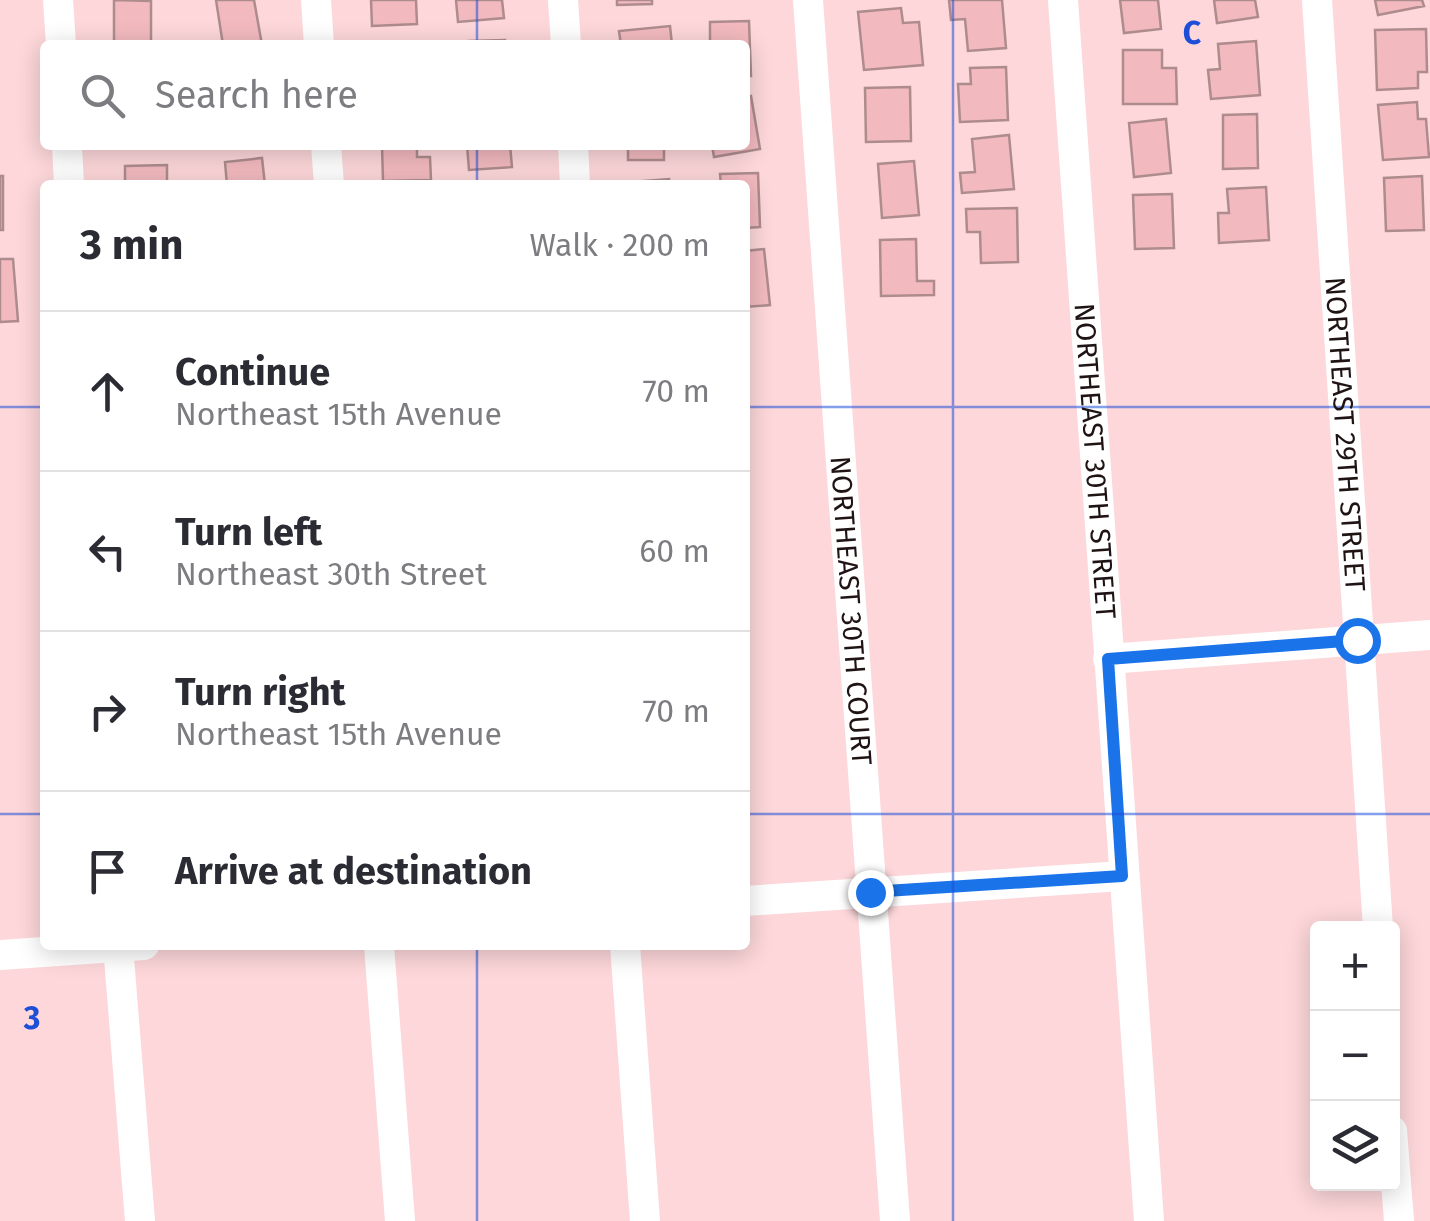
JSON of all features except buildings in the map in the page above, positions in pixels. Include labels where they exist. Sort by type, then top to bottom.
[{"type":"street","points":[[58,0],[60,40]]},
{"type":"street","points":[[316,0],[320,40]]},
{"type":"street","points":[[563,0],[566,40]]},
{"type":"street","name":"NORTHEAST 30TH COURT","points":[[808,0],[895,1221]]},
{"type":"street","name":"NORTHEAST 30TH STREET","points":[[1064,0],[1148,1221]]},
{"type":"street","name":"NORTHEAST 29TH STREET","points":[[1316,0],[1377,921]]},
{"type":"street","points":[[67,150],[70,180]]},
{"type":"street","points":[[326,150],[329,180]]},
{"type":"street","points":[[572,150],[575,180]]},
{"type":"street","points":[[1108,659],[1430,635]]},
{"type":"street","points":[[750,901],[1122,876]]},
{"type":"street","points":[[0,955],[71,950]]},
{"type":"street","points":[[127,950],[140,1221]]},
{"type":"street","points":[[379,950],[400,1221]]},
{"type":"street","points":[[625,950],[646,1221]]},
{"type":"street","points":[[1397,1191],[1399,1221]]},
{"type":"route","points":[[870,892],[1122,876],[1108,659],[1357,640]]}]
